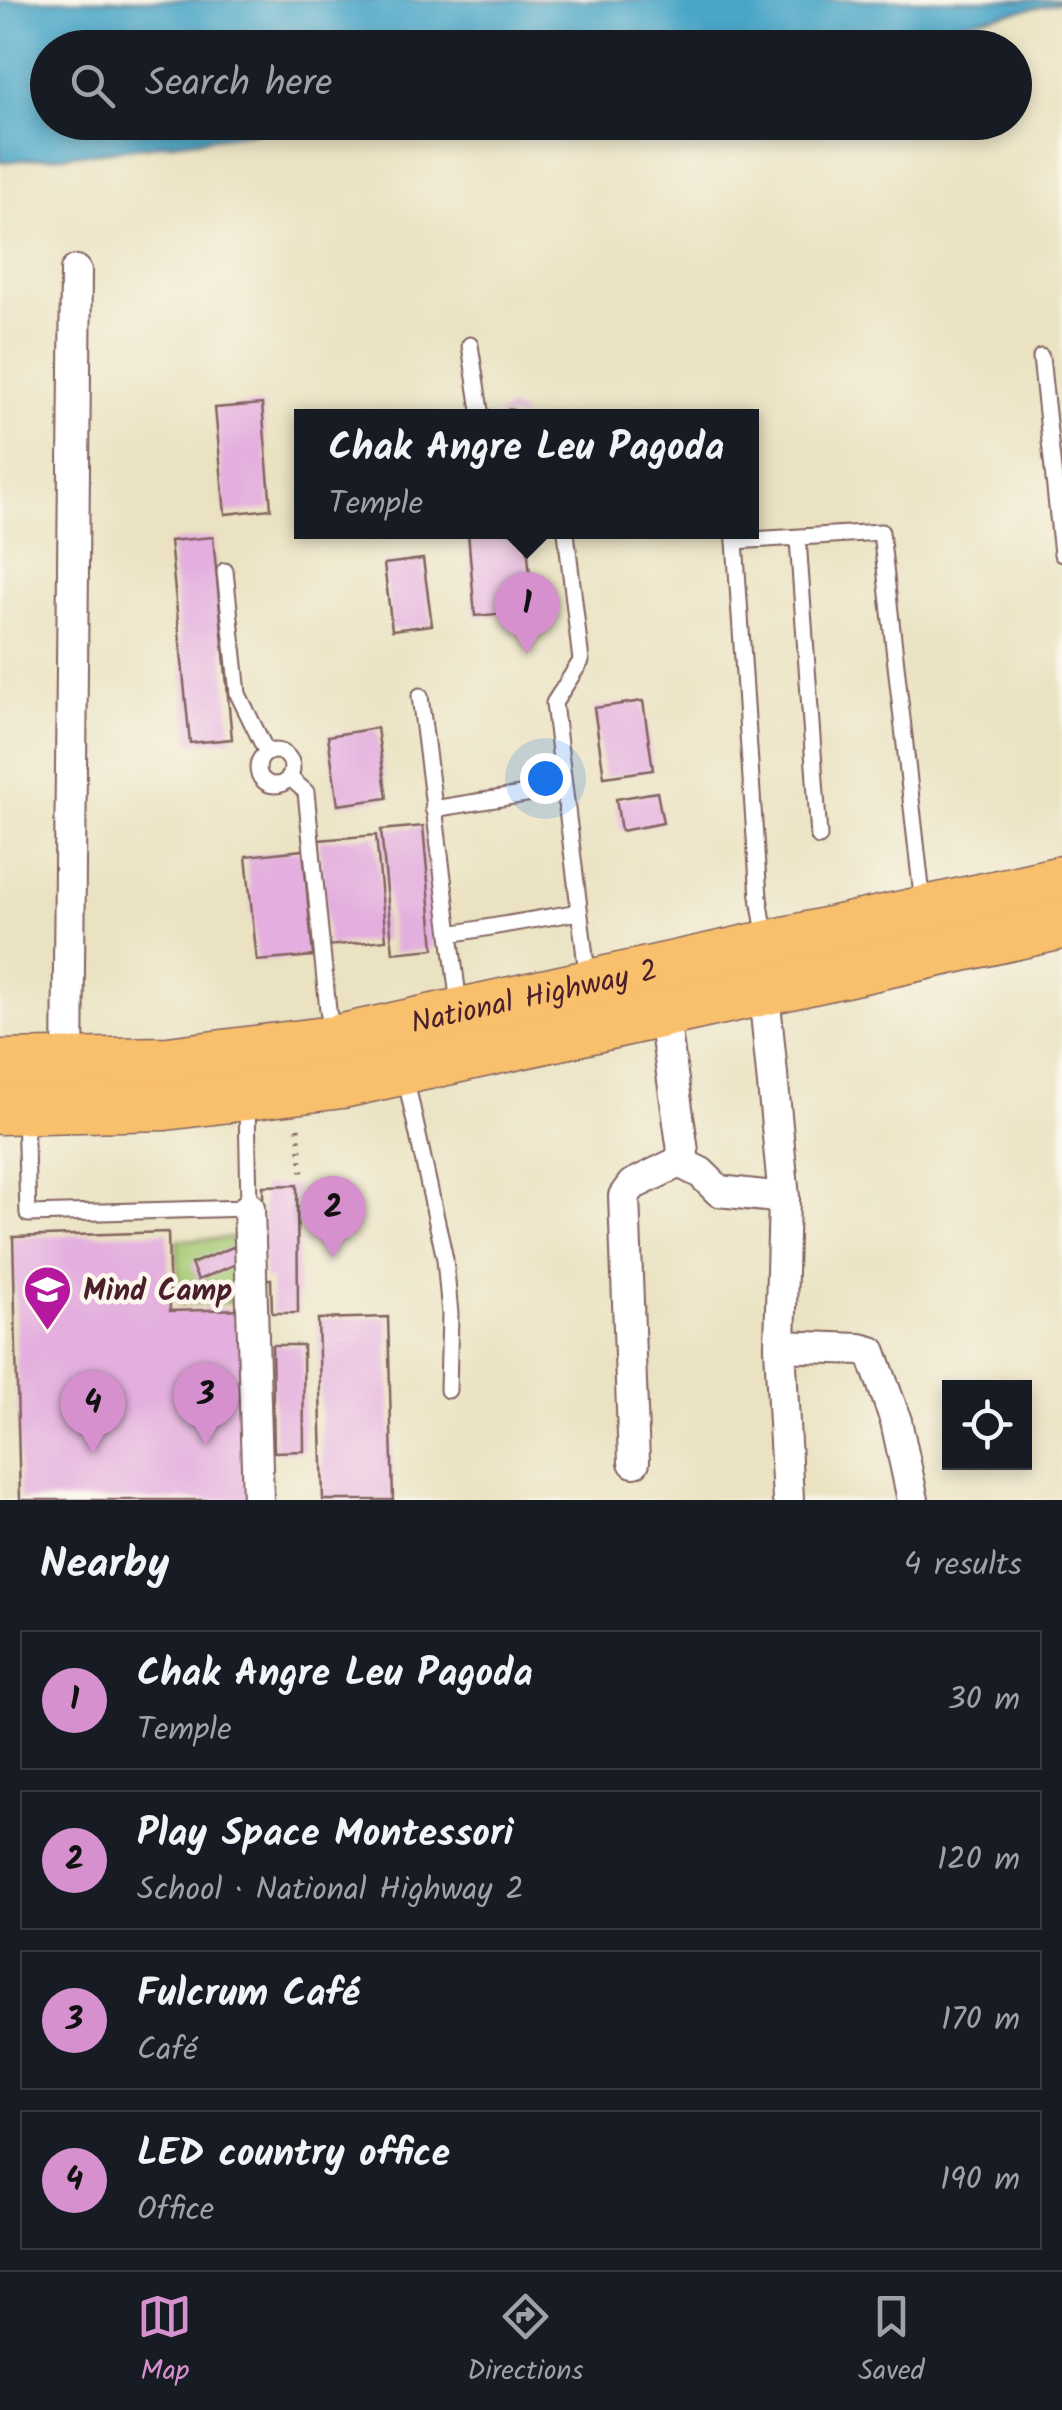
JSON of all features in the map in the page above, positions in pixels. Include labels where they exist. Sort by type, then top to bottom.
[{"type":"main road","name":"National Highway 2","points":[[23,1084],[165,1106],[244,1075],[338,1062],[404,1072],[660,991],[766,945],[1062,880]]},
{"type":"main road","name":"National Highway 2","points":[[23,1084],[168,1061],[244,1075],[296,1090],[338,1062],[460,1013],[588,984],[660,991],[764,992],[1062,926]]},
{"type":"street","points":[[23,1084],[76,271]]},
{"type":"street","points":[[634,1462],[624,1196],[632,1185],[679,1162],[683,1151],[660,991]]},
{"type":"street","points":[[764,992],[784,1198],[780,1346],[788,1500]]},
{"type":"street","points":[[679,1162],[701,1173],[719,1190],[784,1198]]},
{"type":"street","points":[[248,1208],[258,1500]]},
{"type":"street","points":[[780,1346],[860,1348],[871,1352],[896,1421],[913,1500]]},
{"type":"lane","points":[[470,345],[480,409]]},
{"type":"lane","points":[[1041,357],[1062,554]]},
{"type":"lane","points":[[759,537],[881,532],[924,910]]},
{"type":"lane","points":[[798,538],[819,837]]},
{"type":"lane","points":[[567,539],[582,662],[554,703],[588,984]]},
{"type":"lane","points":[[735,539],[759,898],[766,945]]},
{"type":"lane","points":[[225,571],[238,694],[267,753]]},
{"type":"lane","points":[[420,696],[460,1013]]},
{"type":"lane","points":[[267,753],[284,754],[290,760],[289,777],[274,786],[266,782],[258,768],[260,759],[267,753]]},
{"type":"lane","points":[[289,777],[306,792],[328,1010],[338,1062]]},
{"type":"lane","points":[[433,809],[564,788]]},
{"type":"lane","points":[[450,934],[578,912]]},
{"type":"lane","points":[[404,1072],[445,1259],[450,1314],[448,1390]]},
{"type":"lane","points":[[23,1084],[28,1214],[248,1208],[244,1075]]},
{"type":"path","points":[[296,1090],[302,1175]]},
{"type":"green space","points":[[232,1238],[243,1266],[244,1302],[179,1304],[177,1240]]},
{"type":"water","points":[[0,0],[1062,0],[923,30],[30,30],[30,140],[196,140],[0,162]]},
{"type":"building","points":[[262,404],[271,509],[225,514],[215,408]]},
{"type":"building","points":[[213,537],[232,739],[190,743],[170,541]]},
{"type":"building","points":[[469,539],[527,539],[533,611],[475,616]]},
{"type":"building","points":[[423,559],[432,625],[392,630],[384,564]]},
{"type":"building","points":[[643,701],[653,770],[604,777],[594,708]]},
{"type":"building","points":[[377,728],[387,798],[338,805],[328,736]]},
{"type":"building","points":[[657,792],[663,823],[621,831],[616,799]]},
{"type":"building","points":[[423,826],[434,949],[393,953],[381,830]]},
{"type":"building","points":[[376,835],[386,940],[328,946],[319,840]]},
{"type":"building","points":[[303,850],[313,956],[257,961],[246,856]]},
{"type":"building","points":[[297,1185],[298,1313],[272,1313],[271,1279],[264,1279],[263,1186]]},
{"type":"building","points":[[168,1232],[170,1311],[245,1309],[251,1500],[20,1500],[13,1237]]},
{"type":"building","points":[[238,1245],[244,1261],[198,1280],[191,1264]]},
{"type":"building","points":[[388,1317],[393,1500],[323,1500],[318,1319]]},
{"type":"building","points":[[272,1345],[303,1345],[304,1451],[274,1452]]},
{"type":"place","name":"Chak Angre Leu Pagoda","points":[[527,654]]},
{"type":"place","name":"Play Space Montessori","points":[[333,1258]]},
{"type":"place","name":"Mind Camp","points":[[48,1332]]},
{"type":"place","name":"Fulcrum Café","points":[[206,1445]]},
{"type":"place","name":"LED country office","points":[[93,1453]]}]
